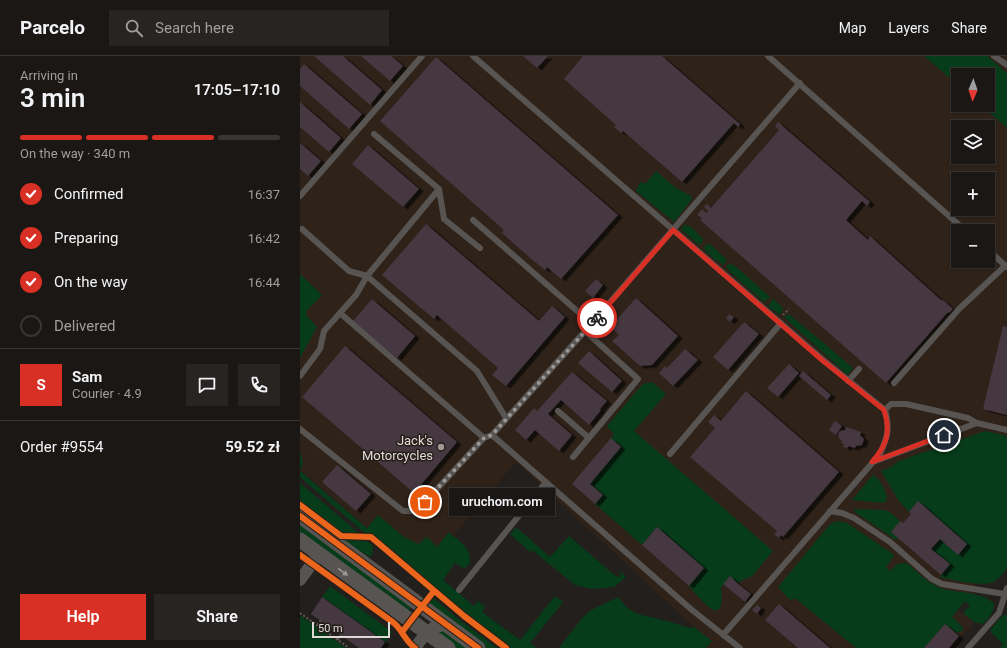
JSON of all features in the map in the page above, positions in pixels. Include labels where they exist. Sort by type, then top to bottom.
[{"type":"street","points":[[300,516],[478,648]]},
{"type":"street","points":[[300,540],[448,648]]},
{"type":"street","points":[[300,580],[319,554]]},
{"type":"street","points":[[415,648],[426,632],[437,625],[446,625]]},
{"type":"lane","points":[[300,196],[422,56]]},
{"type":"lane","points":[[473,56],[848,381],[884,410],[888,422],[888,432],[880,454],[723,635]]},
{"type":"lane","points":[[768,56],[958,224]]},
{"type":"lane","points":[[994,56],[1007,66]]},
{"type":"lane","points":[[300,429],[403,511],[415,511],[484,438],[492,435],[585,332],[800,83]]},
{"type":"lane","points":[[374,134],[439,189],[444,219],[480,248]]},
{"type":"lane","points":[[300,376],[320,349],[324,331],[356,295],[367,276],[439,189]]},
{"type":"lane","points":[[473,220],[592,324]]},
{"type":"lane","points":[[302,229],[349,271],[367,276],[477,371],[506,418]]},
{"type":"lane","points":[[894,383],[959,309],[1006,266],[995,256]]},
{"type":"lane","points":[[340,313],[484,438]]},
{"type":"lane","points":[[670,454],[781,323]]},
{"type":"lane","points":[[573,457],[638,379],[585,332]]},
{"type":"lane","points":[[848,381],[859,369]]},
{"type":"lane","points":[[884,410],[892,404],[906,404],[968,418],[977,423],[1007,430]]},
{"type":"lane","points":[[558,411],[589,438]]},
{"type":"lane","points":[[872,462],[977,423]]},
{"type":"lane","points":[[492,435],[692,610],[740,648]]},
{"type":"lane","points":[[459,590],[546,482]]},
{"type":"lane","points":[[830,511],[842,513],[854,518],[890,542],[937,582],[942,584],[1006,591],[999,613],[968,648]]},
{"type":"path","points":[[300,613],[349,648]]},
{"type":"path","points":[[317,625],[321,620]]},
{"type":"path","points":[[338,640],[341,635]]},
{"type":"shaded area","points":[[300,56],[1007,56],[1007,560],[977,581],[972,599],[947,600],[974,622],[952,648],[706,648],[712,641],[694,627],[516,462],[422,573],[403,559],[300,470]],"holes":[[[730,576],[751,594],[745,602],[723,584]]]},
{"type":"green space","points":[[924,56],[987,56],[1007,73],[1007,128],[989,112],[995,112],[995,68],[951,68],[951,79]]},
{"type":"green space","points":[[656,171],[676,188],[691,196],[692,199],[674,222],[636,191],[640,182],[645,184]]},
{"type":"green space","points":[[684,225],[690,226],[703,239],[699,245],[681,229]]},
{"type":"green space","points":[[707,244],[710,244],[727,260],[723,265],[715,260],[703,248]]},
{"type":"green space","points":[[728,264],[734,265],[770,297],[764,302],[730,272],[726,267]]},
{"type":"green space","points":[[300,274],[322,295],[307,310],[306,315],[317,327],[300,358]]},
{"type":"green space","points":[[773,299],[783,308],[780,315],[768,306]]},
{"type":"green space","points":[[789,314],[853,368],[848,375],[784,317]]},
{"type":"green space","points":[[652,382],[666,394],[634,431],[773,551],[752,576],[737,583],[730,576],[721,588],[722,601],[720,608],[716,610],[711,609],[689,586],[704,568],[657,527],[642,545],[595,504],[603,495],[590,484],[621,447],[611,438],[614,434],[607,426],[643,384]]},
{"type":"green space","points":[[985,431],[1007,436],[1007,568],[994,582],[982,584],[940,577],[950,564],[931,549],[940,539],[958,554],[967,544],[918,501],[909,512],[899,501],[881,471],[891,467],[899,461]]},
{"type":"green space","points":[[300,452],[303,463],[300,471]]},
{"type":"green space","points":[[300,471],[367,528],[378,515],[404,537],[418,544],[427,537],[437,547],[449,532],[467,549],[470,557],[470,563],[464,569],[455,563],[443,580],[474,606],[478,601],[485,607],[482,612],[520,640],[555,596],[563,602],[530,643],[537,648],[510,648],[506,646],[464,613],[372,535],[367,535],[300,477]]},
{"type":"green space","points":[[873,475],[883,486],[887,498],[886,501],[884,503],[852,500]]},
{"type":"green space","points":[[300,483],[361,535],[342,534],[300,503]]},
{"type":"green space","points":[[300,507],[341,537],[364,539],[372,545],[373,553],[370,557],[358,550]]},
{"type":"green space","points":[[855,509],[885,510],[891,513],[900,521],[891,532],[898,538],[896,540],[855,512]]},
{"type":"green space","points":[[838,521],[847,523],[893,554],[894,556],[886,567],[890,571],[900,563],[908,564],[938,587],[980,596],[994,603],[991,615],[983,624],[974,622],[964,614],[964,611],[970,606],[965,601],[952,617],[964,630],[956,633],[945,624],[924,648],[856,648],[795,598],[790,600],[778,587],[830,524]]},
{"type":"green space","points":[[300,523],[412,606],[408,613],[300,534]]},
{"type":"green space","points":[[516,527],[550,557],[569,536],[613,574],[618,577],[621,576],[619,570],[626,577],[614,587],[592,589],[575,585],[532,550],[530,552],[510,534]]},
{"type":"green space","points":[[330,586],[392,632],[385,642],[322,597]]},
{"type":"green space","points":[[432,597],[497,648],[487,648],[428,603]]},
{"type":"green space","points":[[618,597],[626,607],[638,614],[689,628],[694,627],[712,641],[706,648],[559,648],[583,617],[591,610]]},
{"type":"green space","points":[[300,615],[346,648],[300,648]]},
{"type":"green space","points":[[1003,615],[1007,615],[1007,648],[1000,648],[1003,644],[991,633],[991,629]]},
{"type":"green space","points":[[442,630],[468,648],[456,648],[435,632]]},
{"type":"building","points":[[314,56],[343,56],[382,90],[370,105]]},
{"type":"building","points":[[361,56],[391,56],[403,66],[390,81]]},
{"type":"building","points":[[523,56],[548,56],[537,68]]},
{"type":"building","points":[[583,56],[662,56],[740,124],[738,127],[734,123],[682,182],[623,131],[621,133],[614,127],[616,125],[564,79]]},
{"type":"building","points":[[436,57],[618,215],[561,279],[547,267],[545,270],[530,258],[502,233],[504,230],[380,121]]},
{"type":"building","points":[[304,64],[362,114],[349,129],[300,86],[300,69]]},
{"type":"building","points":[[300,102],[341,138],[329,152],[300,127]]},
{"type":"building","points":[[778,122],[870,202],[867,206],[862,201],[846,220],[868,240],[870,236],[942,301],[943,300],[953,309],[949,313],[948,312],[886,383],[700,220],[702,218],[697,215],[702,209],[706,213],[708,211],[704,207],[707,204],[711,208],[779,130],[775,126]]},
{"type":"building","points":[[300,143],[321,161],[308,176],[300,169]]},
{"type":"building","points":[[368,145],[419,189],[403,207],[352,164]]},
{"type":"building","points":[[426,224],[539,321],[552,306],[565,317],[506,386],[492,375],[498,368],[437,315],[434,319],[382,275]]},
{"type":"building","points":[[596,279],[603,285],[593,298],[585,291]]},
{"type":"building","points":[[636,298],[678,336],[652,365],[640,366],[612,341],[619,335],[610,327]]},
{"type":"building","points":[[372,299],[415,336],[397,358],[353,321]]},
{"type":"building","points":[[729,314],[734,317],[730,322],[726,318]]},
{"type":"building","points":[[744,322],[759,334],[728,370],[713,357]]},
{"type":"building","points":[[1003,326],[1007,327],[1007,415],[983,409]]},
{"type":"building","points":[[345,346],[457,442],[414,493],[302,397]]},
{"type":"building","points":[[685,349],[698,360],[673,386],[659,373],[665,366],[667,368]]},
{"type":"building","points":[[589,351],[622,381],[612,392],[578,363]]},
{"type":"building","points":[[789,364],[799,373],[778,397],[767,388]]},
{"type":"building","points":[[803,371],[831,395],[827,400],[799,376]]},
{"type":"building","points":[[572,372],[607,401],[600,409],[601,410],[589,425],[561,400],[548,414],[572,435],[559,451],[535,430],[526,440],[515,430],[534,408],[537,411]]},
{"type":"building","points":[[746,391],[839,472],[783,537],[781,535],[779,538],[774,534],[777,531],[690,457],[715,428],[708,422],[714,415],[721,421]]},
{"type":"building","points":[[835,421],[842,426],[836,435],[829,430]]},
{"type":"building","points":[[846,427],[861,432],[860,435],[864,439],[862,445],[856,446],[855,448],[848,446],[848,448],[843,447],[844,444],[841,443],[842,441],[838,434],[840,431],[845,430]]},
{"type":"building","points":[[611,438],[621,447],[590,484],[603,495],[595,504],[572,484]]},
{"type":"building","points":[[337,465],[371,494],[356,511],[322,482]]},
{"type":"building","points":[[918,501],[967,544],[958,555],[940,539],[931,549],[950,564],[941,575],[891,532],[900,521],[903,523],[911,514],[909,512]]},
{"type":"building","points":[[657,527],[704,568],[689,586],[642,545]]},
{"type":"building","points":[[730,576],[751,594],[745,602],[723,584]]},
{"type":"building","points":[[322,597],[385,642],[381,648],[359,648],[311,614]]},
{"type":"building","points":[[779,604],[830,648],[798,648],[765,620]]},
{"type":"building","points":[[757,605],[761,608],[757,614],[752,610]]},
{"type":"building","points":[[945,624],[959,636],[949,648],[924,648]]},
{"type":"cycle path","points":[[300,505],[341,536],[371,537],[464,616],[506,648]]},
{"type":"cycle path","points":[[300,516],[478,648]]},
{"type":"cycle path","points":[[300,555],[394,623],[415,648]]},
{"type":"cycle path","points":[[402,632],[434,591]]},
{"type":"way so far","points":[[425,502],[484,438],[492,435],[597,318]]},
{"type":"place","name":"Jack's Motorcycles","points":[[441,447]]},
{"type":"place","name":"uruchom.com","points":[[425,502]]},
{"type":"route","points":[[597,318],[673,230],[822,360],[884,410],[888,422],[888,432],[880,454],[872,462],[944,435]]}]
